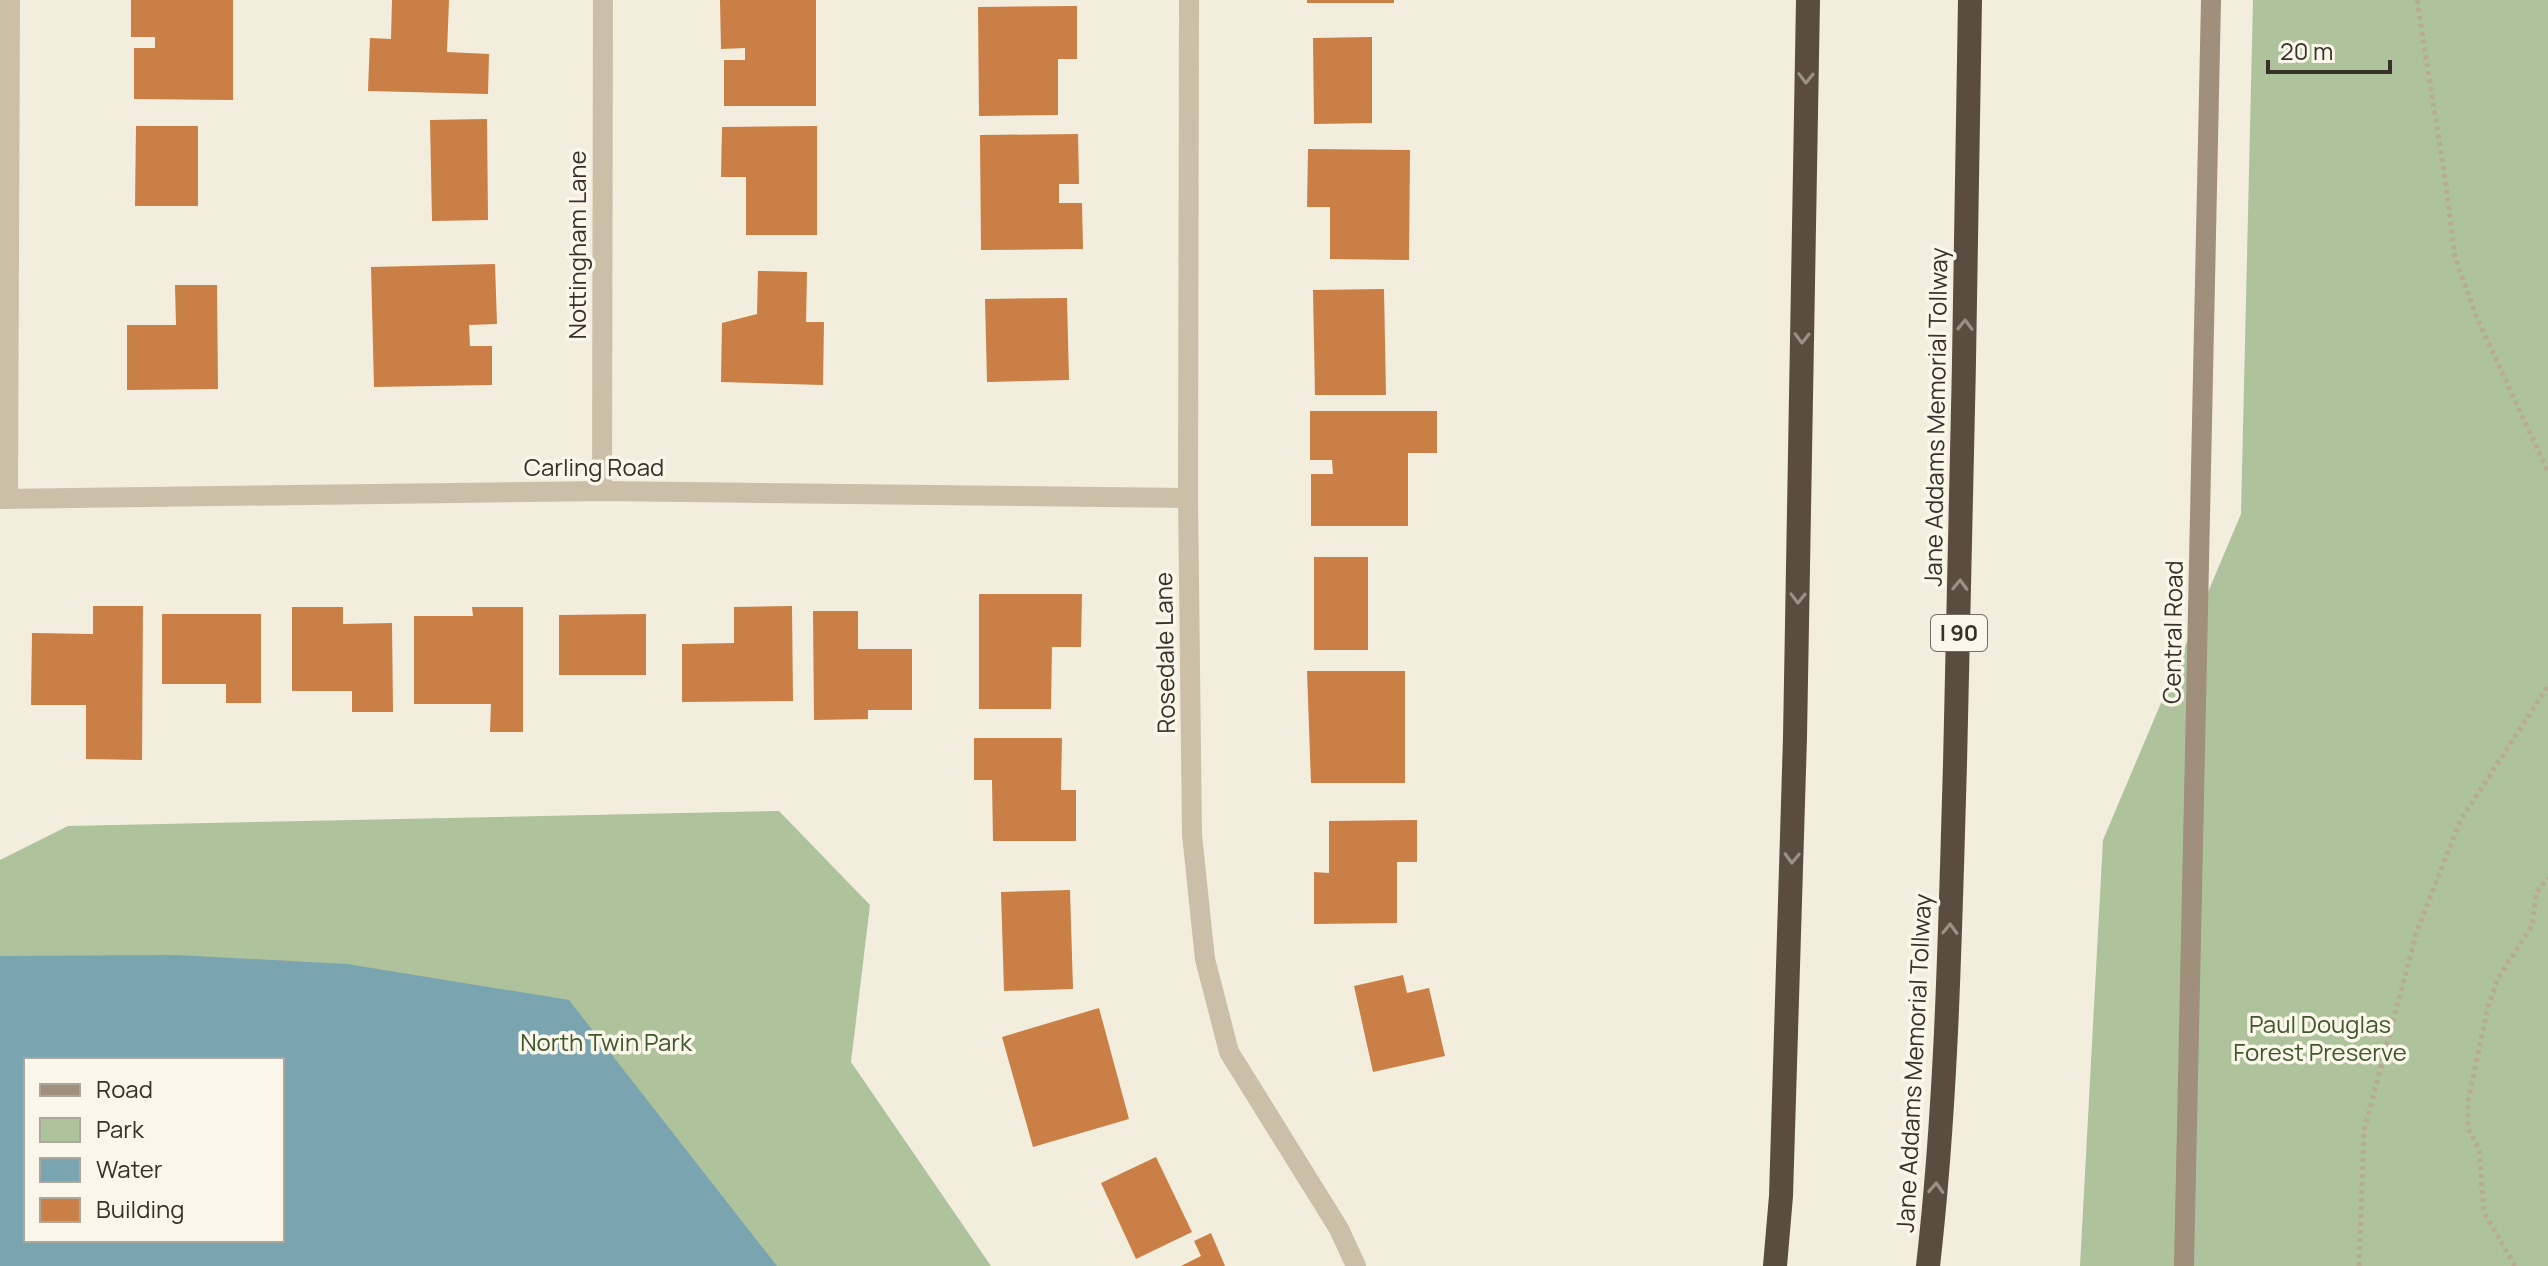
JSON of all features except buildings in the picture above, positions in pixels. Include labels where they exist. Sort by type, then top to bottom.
[{"type":"highway","points":[[1775,1266],[1782,1181],[1795,737],[1808,0]]},
{"type":"highway","name":"Jane Addams Memorial Tollway","points":[[1928,1266],[1935,1207],[1949,960],[1961,544],[1970,0]]},
{"type":"street","points":[[4,499],[10,0]]},
{"type":"street","name":"Nottingham Lane","points":[[602,491],[603,0]]},
{"type":"street","name":"Rosedale Lane","points":[[1189,0],[1188,498],[1192,835],[1205,959],[1229,1052],[1339,1229],[1356,1266]]},
{"type":"street","name":"Central Road","points":[[2184,1266],[2211,0]]},
{"type":"street","name":"Carling Road","points":[[4,499],[602,491],[1188,498]]},
{"type":"path","points":[[2417,0],[2455,257],[2476,316],[2548,472]]},
{"type":"path","points":[[2359,1266],[2364,1131],[2417,931],[2460,821],[2548,686]]},
{"type":"path","points":[[2515,1266],[2484,1212],[2479,1149],[2468,1128],[2468,1101],[2488,1007],[2498,978],[2532,926],[2536,893],[2548,878]]},
{"type":"green space","name":"Paul Douglas Forest Preserve","points":[[2253,0],[2548,0],[2548,1266],[2080,1266],[2103,840],[2241,514]]},
{"type":"green space","name":"North Twin Park","points":[[779,811],[870,905],[851,1062],[991,1266],[0,1266],[0,860],[68,826]]},
{"type":"water","points":[[176,955],[347,964],[569,1000],[777,1266],[0,1266],[0,956]]}]
